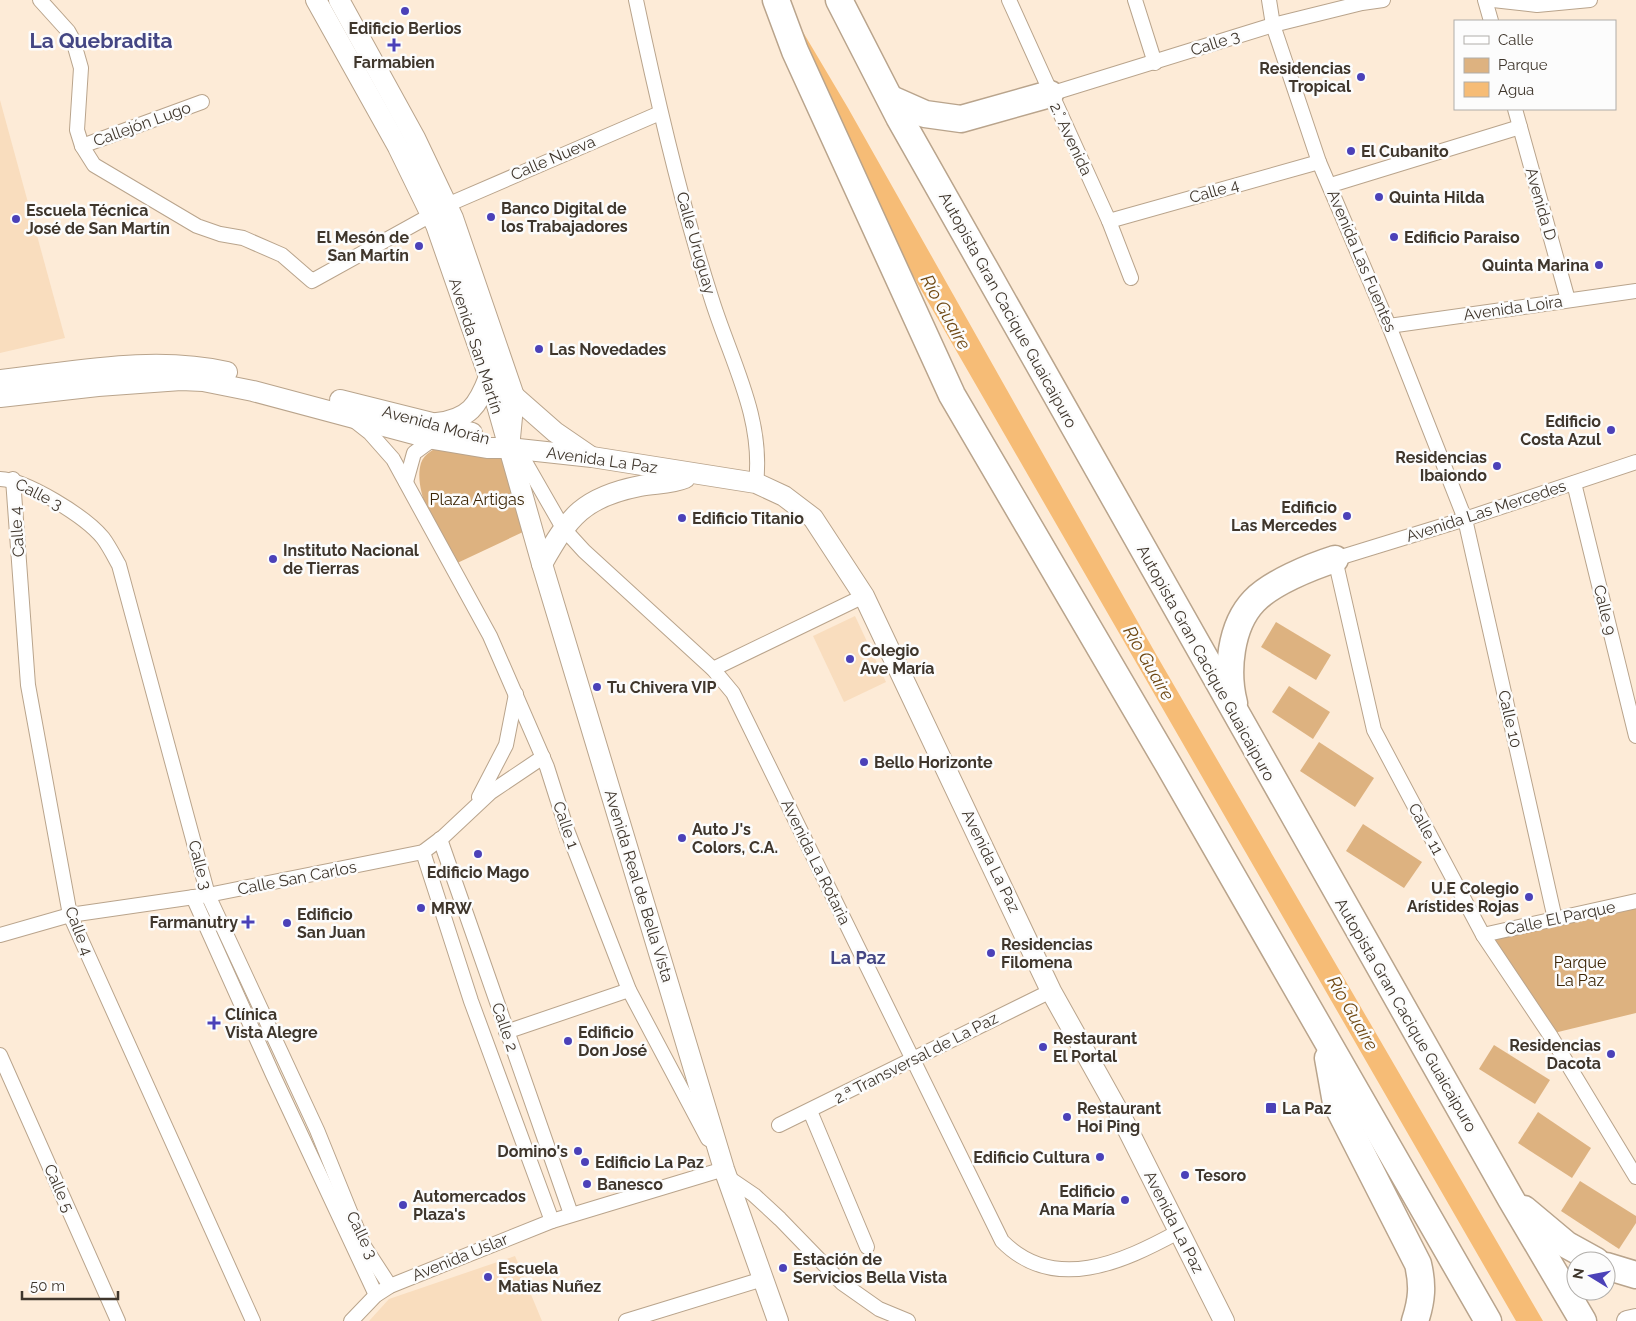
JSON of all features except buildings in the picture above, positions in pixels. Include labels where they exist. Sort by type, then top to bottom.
[{"type":"highway","points":[[776,0],[795,51],[952,394],[1168,764],[1488,1321]]},
{"type":"highway","name":"Autopista Gran Cacique Guaicaipuro","points":[[839,0],[890,98],[1238,718],[1511,1199],[1583,1321]]},
{"type":"highway","points":[[890,98],[926,114],[961,120],[1050,94]]},
{"type":"highway","points":[[1238,718],[1230,688],[1230,674],[1232,654],[1245,614],[1253,601],[1270,588],[1312,566],[1335,559]]},
{"type":"highway","points":[[1325,1040],[1336,1103],[1418,1264],[1422,1280],[1421,1301],[1415,1321]]},
{"type":"highway","points":[[1511,1199],[1567,1245],[1578,1251]]},
{"type":"highway","points":[[1616,1269],[1636,1275]]},
{"type":"main road","name":"Avenida San Martín","points":[[316,0],[386,125],[439,210],[490,377],[509,448]]},
{"type":"main road","name":"Avenida San Martín","points":[[339,0],[411,131],[439,210],[514,396],[509,448]]},
{"type":"main road","name":"Avenida Morán","points":[[0,380],[146,365],[196,366],[435,431]]},
{"type":"main road","points":[[435,431],[471,409],[481,399],[490,377]]},
{"type":"main road","name":"Avenida Morán","points":[[0,396],[181,380],[203,381],[253,391],[348,416],[435,431],[481,435],[509,448]]},
{"type":"main road","points":[[514,396],[555,432],[592,457]]},
{"type":"main road","name":"Avenida La Paz","points":[[509,448],[592,457],[756,483],[784,496],[813,518],[864,596],[1051,991],[1123,1120],[1224,1321]]},
{"type":"main road","name":"Avenida Real de Bella Vista","points":[[509,448],[542,564],[726,1173],[778,1321]]},
{"type":"main road","name":"Avenida La Paz","points":[[542,564],[563,528],[586,506],[610,494],[651,484],[676,481],[694,474]]},
{"type":"main road","points":[[1627,1321],[1636,1319]]},
{"type":"street","points":[[40,0],[68,31],[77,52],[81,75],[77,130],[82,146]]},
{"type":"street","name":"Calle Uruguay","points":[[636,0],[660,113],[711,298],[752,416],[759,461],[756,483]]},
{"type":"street","name":"2.° Avenida","points":[[1009,0],[1109,221],[1132,278]]},
{"type":"street","points":[[1135,0],[1155,63]]},
{"type":"street","name":"Avenida Las Fuentes","points":[[1269,0],[1273,25],[1320,162],[1389,326],[1465,519]]},
{"type":"street","name":"Calle 3","points":[[1050,94],[1273,25],[1362,3],[1383,0]]},
{"type":"street","points":[[1485,0],[1491,20]]},
{"type":"street","points":[[1493,0],[1537,5],[1590,0]]},
{"type":"street","name":"Callejón Lugo","points":[[82,146],[202,102]]},
{"type":"street","name":"Avenida D","points":[[1515,110],[1568,300]]},
{"type":"street","name":"Calle Nueva","points":[[82,146],[94,165],[108,175],[197,226],[220,234],[242,238],[282,255],[312,281],[439,210],[660,113]]},
{"type":"street","points":[[1331,185],[1520,127]]},
{"type":"street","name":"Calle 4","points":[[1109,221],[1320,162]]},
{"type":"street","name":"Avenida Loira","points":[[1389,326],[1636,291]]},
{"type":"street","name":"Calle 1","points":[[348,416],[382,444],[393,459],[490,636],[516,693],[542,758],[567,830],[629,990],[726,1173]]},
{"type":"street","points":[[406,482],[414,453],[435,431]]},
{"type":"street","name":"Avenida La Rotaria","points":[[509,448],[524,460],[563,528],[584,551],[713,669],[733,693],[995,1230],[1013,1252],[1048,1267],[1068,1270],[1093,1268],[1122,1259],[1178,1232]]},
{"type":"street","name":"Avenida Las Mercedes","points":[[1335,559],[1465,519],[1636,462]]},
{"type":"street","name":"Calle 3","points":[[7,479],[74,512],[103,538],[119,565],[208,896],[317,1130],[364,1246],[390,1286]]},
{"type":"street","name":"Calle 4","points":[[7,479],[28,685],[70,914],[253,1321]]},
{"type":"street","name":"Calle 9","points":[[1574,483],[1636,736]]},
{"type":"street","name":"Calle 10","points":[[1465,519],[1555,919]]},
{"type":"street","name":"Calle 11","points":[[1335,559],[1374,730],[1484,935],[1550,1035],[1636,1177]]},
{"type":"street","points":[[713,669],[864,596]]},
{"type":"street","name":"Calle San Carlos","points":[[441,838],[483,793],[506,745],[516,693]]},
{"type":"street","name":"Calle San Carlos","points":[[0,935],[70,914],[208,896],[423,852],[491,792],[542,758]]},
{"type":"street","name":"Calle 2","points":[[441,838],[506,1032],[571,1214]]},
{"type":"street","name":"Calle 2","points":[[423,852],[471,1001],[552,1221]]},
{"type":"street","name":"Calle 3","points":[[193,897],[273,1075],[376,1295]]},
{"type":"street","name":"Calle El Parque","points":[[1484,935],[1636,901]]},
{"type":"street","points":[[506,1032],[629,990]]},
{"type":"street","name":"2.ª Transversal de La Paz","points":[[779,1125],[810,1112],[1051,991]]},
{"type":"street","name":"Calle 5","points":[[0,1055],[118,1321]]},
{"type":"street","points":[[810,1112],[867,1247]]},
{"type":"street","points":[[726,1173],[780,1219],[842,1283],[879,1310],[908,1321]]},
{"type":"street","name":"Avenida Uslar","points":[[351,1321],[376,1295],[390,1286],[552,1221],[571,1214],[726,1173]]},
{"type":"street","points":[[626,1321],[763,1279]]},
{"type":"shaded area","name":"Escuela Técnica José de San Martín","points":[[0,100],[65,338],[0,353]]},
{"type":"shaded area","name":"Colegio Ave María","points":[[855,616],[886,682],[844,702],[813,636]]},
{"type":"shaded area","name":"Escuela Matias Nuñez","points":[[515,1256],[542,1321],[369,1321],[389,1299]]},
{"type":"green space","name":"Plaza Artigas","points":[[444,444],[516,456],[538,525],[453,565],[429,515],[419,475],[421,463],[427,454]]},
{"type":"green space","points":[[1276,622],[1331,655],[1316,680],[1261,647]]},
{"type":"green space","points":[[1289,686],[1330,712],[1313,739],[1272,712]]},
{"type":"green space","points":[[1319,742],[1374,778],[1355,807],[1300,771]]},
{"type":"green space","points":[[1363,824],[1422,862],[1404,888],[1346,851]]},
{"type":"green space","name":"Parque La Paz","points":[[1636,902],[1636,1013],[1554,1033],[1489,935]]},
{"type":"green space","points":[[1494,1045],[1550,1080],[1535,1104],[1479,1069]]},
{"type":"green space","points":[[1538,1112],[1591,1148],[1572,1178],[1518,1143]]},
{"type":"green space","points":[[1580,1181],[1636,1216],[1636,1223],[1619,1249],[1561,1211]]},
{"type":"water","name":"Río Guaire","points":[[784,0],[848,108],[1157,656],[1543,1321],[1516,1321],[886,229]]},
{"type":"place","name":"Edificio Berlios","points":[[405,11]]},
{"type":"place","name":"Farmabien","points":[[394,45]]},
{"type":"place","name":"Residencias Tropical","points":[[1361,77]]},
{"type":"place","name":"El Cubanito","points":[[1351,151]]},
{"type":"place","name":"Quinta Hilda","points":[[1379,197]]},
{"type":"place","name":"Banco Digital de los Trabajadores","points":[[491,217]]},
{"type":"place","name":"Escuela Técnica José de San Martín","points":[[16,219]]},
{"type":"place","name":"Edificio Paraiso","points":[[1394,237]]},
{"type":"place","name":"El Mesón de San Martín","points":[[419,246]]},
{"type":"place","name":"Quinta Marina","points":[[1599,265]]},
{"type":"place","name":"Las Novedades","points":[[539,349]]},
{"type":"place","name":"Edificio Costa Azul","points":[[1611,430]]},
{"type":"place","name":"Residencias Ibaiondo","points":[[1497,466]]},
{"type":"place","name":"Edificio Las Mercedes","points":[[1347,516]]},
{"type":"place","name":"Edificio Titanio","points":[[682,518]]},
{"type":"place","name":"Instituto Nacional de Tierras","points":[[273,559]]},
{"type":"place","name":"Colegio Ave María","points":[[850,659]]},
{"type":"place","name":"Tu Chivera VIP","points":[[597,687]]},
{"type":"place","name":"Bello Horizonte","points":[[864,762]]},
{"type":"place","name":"Auto J's Colors, C.A.","points":[[682,838]]},
{"type":"place","name":"Edificio Mago","points":[[478,854]]},
{"type":"place","name":"U.E Colegio Arístides Rojas","points":[[1529,897]]},
{"type":"place","name":"MRW","points":[[421,908]]},
{"type":"place","name":"Farmanutry","points":[[248,922]]},
{"type":"place","name":"Edificio San Juan","points":[[287,923]]},
{"type":"place","name":"Residencias Filomena","points":[[991,953]]},
{"type":"place","name":"Clínica Vista Alegre","points":[[214,1023]]},
{"type":"place","name":"Edificio Don José","points":[[568,1041]]},
{"type":"place","name":"Restaurant El Portal","points":[[1043,1047]]},
{"type":"place","name":"Residencias Dacota","points":[[1611,1054]]},
{"type":"place","name":"La Paz","points":[[1271,1108]]},
{"type":"place","name":"Restaurant Hoi Ping","points":[[1067,1117]]},
{"type":"place","name":"Domino's","points":[[578,1151]]},
{"type":"place","name":"Edificio Cultura","points":[[1100,1157]]},
{"type":"place","name":"Edificio La Paz","points":[[585,1162]]},
{"type":"place","name":"Tesoro","points":[[1185,1175]]},
{"type":"place","name":"Banesco","points":[[587,1184]]},
{"type":"place","name":"Edificio Ana María","points":[[1125,1200]]},
{"type":"place","name":"Automercados Plaza's","points":[[403,1205]]},
{"type":"place","name":"Estación de Servicios Bella Vista","points":[[783,1268]]},
{"type":"place","name":"Escuela Matias Nuñez","points":[[488,1277]]},
{"type":"district","name":"La Quebradita","points":[[101,40]]},
{"type":"district","name":"La Paz","points":[[858,957]]}]
